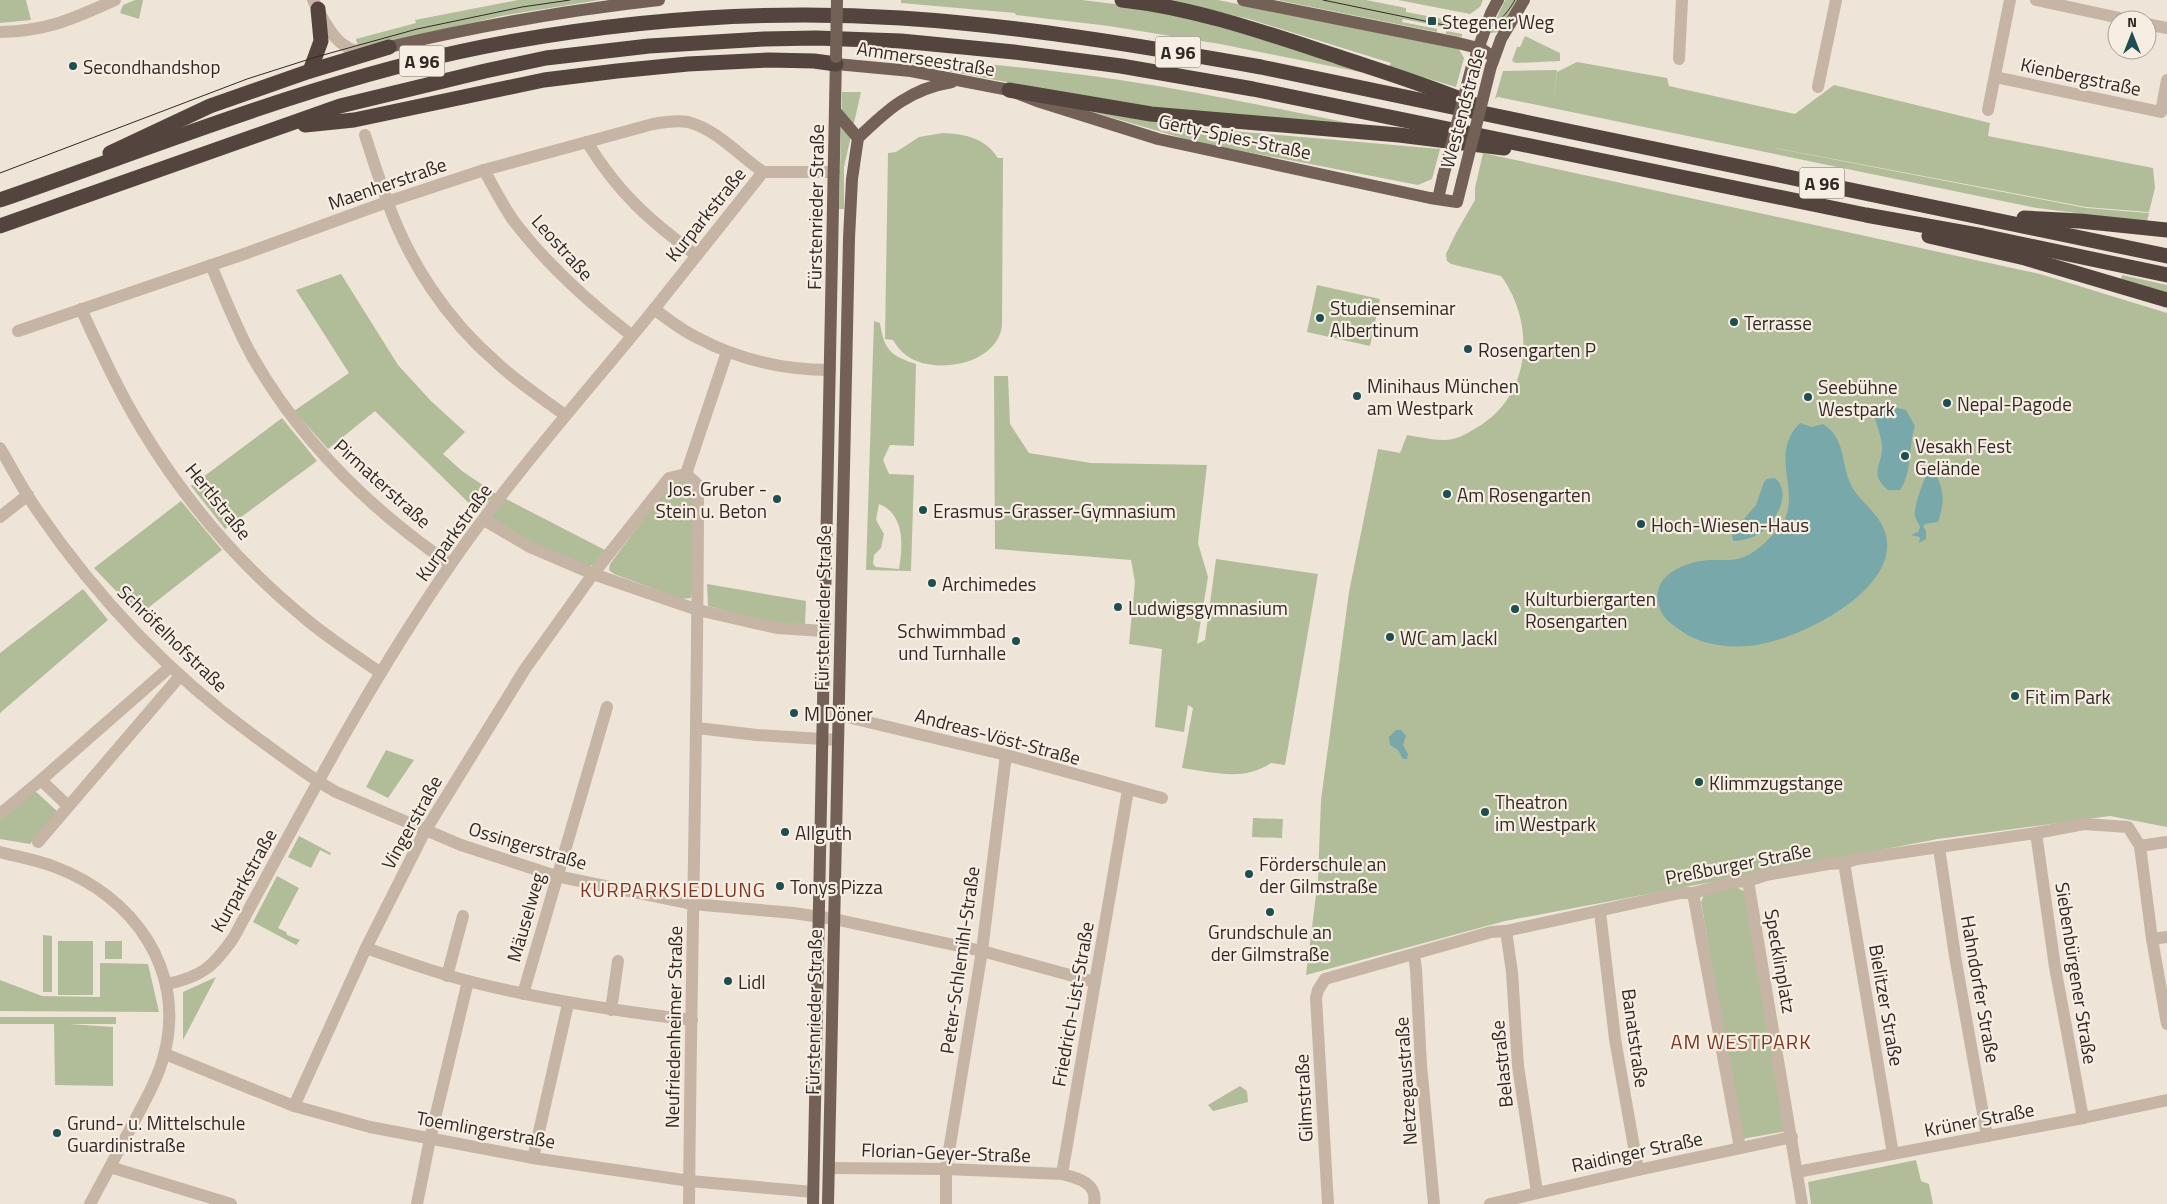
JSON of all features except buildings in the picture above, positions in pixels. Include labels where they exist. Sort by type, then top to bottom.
[{"type":"highway","points":[[1122,0],[1192,13],[1266,32],[1432,87],[1506,118]]},
{"type":"highway","points":[[310,71],[321,40],[315,4]]},
{"type":"highway","name":"A 96","points":[[0,200],[296,97],[410,63],[481,47],[578,30],[689,18],[826,15],[901,18],[1027,30],[1113,41],[1261,67],[2167,256]]},
{"type":"highway","name":"A 96","points":[[0,226],[340,106],[405,89],[546,58],[649,46],[816,38],[901,41],[1014,52],[1121,66],[1253,89],[1866,215],[1984,236],[2167,275]]},
{"type":"highway","points":[[44,185],[210,106],[310,71],[389,47]]},
{"type":"highway","points":[[281,127],[354,120],[544,80],[617,71],[688,64],[769,60],[836,60]]},
{"type":"highway","points":[[1010,90],[1151,114],[1399,135],[1588,158]]},
{"type":"highway","points":[[1866,215],[1929,236],[2025,258],[2167,300]]},
{"type":"highway","points":[[1979,216],[2080,221],[2167,230]]},
{"type":"main road","points":[[389,47],[515,20],[601,6],[659,0]]},
{"type":"main road","name":"Fürstenrieder Straße","points":[[828,1204],[826,918],[822,740],[837,0]]},
{"type":"main road","points":[[1243,0],[1478,48],[1492,61]]},
{"type":"main road","name":"Westendstraße","points":[[1438,199],[1473,62],[1491,13],[1498,0]]},
{"type":"main road","name":"Westendstraße","points":[[1457,202],[1492,61],[1524,0]]},
{"type":"main road","name":"Ammerseestraße","points":[[836,60],[911,71],[1010,90]]},
{"type":"main road","points":[[858,138],[904,98],[928,87],[958,80]]},
{"type":"main road","name":"Gerty-Spies-Straße","points":[[1010,90],[1037,101],[1158,139],[1457,202]]},
{"type":"main road","name":"Fürstenrieder Straße","points":[[813,1198],[826,918],[838,740],[849,238],[852,180],[858,138],[835,110]]},
{"type":"street","points":[[0,32],[54,26],[115,0]]},
{"type":"street","points":[[1679,59],[1682,0]]},
{"type":"street","points":[[1818,87],[1836,0]]},
{"type":"street","points":[[1988,110],[2010,0]]},
{"type":"street","points":[[2036,0],[2107,15]]},
{"type":"street","points":[[315,4],[335,37],[346,48],[365,52],[389,47]]},
{"type":"street","name":"Kienbergstraße","points":[[1994,77],[2160,112],[2167,80]]},
{"type":"street","name":"Maenherstraße","points":[[18,331],[484,170],[653,124],[672,121],[688,122],[709,131],[763,172]]},
{"type":"street","points":[[366,135],[387,202],[411,253],[430,285],[453,317],[496,362],[565,415]]},
{"type":"street","points":[[587,142],[604,170],[633,204],[696,256]]},
{"type":"street","name":"Leostraße","points":[[484,170],[512,218],[552,268],[593,306],[631,335]]},
{"type":"street","name":"Kurparkstraße","points":[[167,984],[187,980],[205,972],[220,957],[234,937],[318,782],[381,673],[450,564],[565,415],[654,309],[763,172],[834,172]]},
{"type":"street","name":"Pirmaterstraße","points":[[211,265],[248,349],[293,420],[341,475],[393,522],[450,564]]},
{"type":"street","name":"Hertlstraße","points":[[81,309],[110,373],[143,431],[194,505],[245,564],[274,591],[332,639],[381,673]]},
{"type":"street","points":[[654,309],[694,336],[727,352],[775,365],[830,370]]},
{"type":"street","points":[[686,474],[727,352]]},
{"type":"street","name":"Schröfelhofstraße","points":[[0,448],[36,510],[102,596],[180,676],[242,727],[318,782]]},
{"type":"street","name":"Vingerstraße","points":[[294,1106],[366,948],[425,831],[525,669],[593,574],[669,478],[686,474]]},
{"type":"street","name":"Neufriedenheimer Straße","points":[[686,474],[698,485],[697,728],[690,1204]]},
{"type":"street","points":[[0,517],[28,496]]},
{"type":"street","points":[[484,520],[530,548],[593,574],[698,610],[777,628],[824,631]]},
{"type":"street","points":[[0,814],[170,667]]},
{"type":"street","points":[[38,842],[180,676]]},
{"type":"street","name":"Mäuselweg","points":[[523,994],[607,706]]},
{"type":"street","name":"Andreas-Vöst-Straße","points":[[823,714],[1006,755],[1162,798]]},
{"type":"street","points":[[697,728],[757,735],[838,740]]},
{"type":"street","name":"Peter-Schlemihl-Straße","points":[[946,1204],[946,1169],[982,951],[1006,755]]},
{"type":"street","points":[[41,780],[68,806]]},
{"type":"street","name":"Ossingerstraße","points":[[318,782],[344,796],[425,831],[461,845],[556,876],[693,904],[826,918],[982,951],[1095,982]]},
{"type":"street","name":"Friedrich-List-Straße","points":[[1062,1174],[1128,790]]},
{"type":"street","name":"Preßburger Straße","points":[[1318,990],[1325,980],[1491,932],[1506,931],[1586,913],[1600,912],[1611,907],[1680,893],[1693,893],[1734,882],[1748,881],[1766,875],[1828,864],[2084,824],[2128,827],[2140,846]]},
{"type":"street","name":"Siebenbürgener Straße","points":[[2036,833],[2055,967],[2083,1118]]},
{"type":"street","points":[[2167,842],[2140,846],[2152,939],[2167,1024]]},
{"type":"street","name":"Hahndorfer Straße","points":[[1939,848],[1955,956],[1987,1136]]},
{"type":"street","points":[[0,852],[56,867],[82,880],[115,902],[147,938],[158,957],[167,984],[170,1012],[164,1054],[155,1082],[90,1204]]},
{"type":"street","name":"Bielitzer Straße","points":[[1844,863],[1893,1154]]},
{"type":"street","name":"Specklinplatz","points":[[1748,881],[1802,1204]]},
{"type":"street","points":[[1693,893],[1740,1148]]},
{"type":"street","name":"Banatstraße","points":[[1600,912],[1615,1039],[1638,1170]]},
{"type":"street","points":[[447,976],[463,916]]},
{"type":"street","name":"Belastraße","points":[[1506,931],[1512,972],[1518,1066],[1537,1192]]},
{"type":"street","points":[[2152,939],[2167,937]]},
{"type":"street","points":[[366,948],[447,976],[568,1004],[692,1020]]},
{"type":"street","name":"Netzegaustraße","points":[[1414,954],[1424,1098],[1434,1204]]},
{"type":"street","points":[[611,1010],[618,961]]},
{"type":"street","points":[[417,1204],[430,1138],[468,981]]},
{"type":"street","name":"Gilmstraße","points":[[1318,990],[1316,998],[1317,1027],[1328,1204]]},
{"type":"street","points":[[534,1158],[568,1004]]},
{"type":"street","name":"Toemlingerstraße","points":[[164,1054],[294,1106],[370,1127],[534,1158],[813,1198]]},
{"type":"street","name":"Krüner Straße","points":[[1797,1172],[2083,1118],[2167,1100]]},
{"type":"street","name":"Raidinger Straße","points":[[1490,1204],[1537,1192],[1792,1138]]},
{"type":"street","points":[[110,1166],[231,1204]]},
{"type":"street","name":"Florian-Geyer-Straße","points":[[829,1168],[946,1169],[1062,1174]]},
{"type":"street","points":[[1062,1174],[1077,1177],[1087,1182],[1095,1198],[1094,1204]]},
{"type":"green space","points":[[0,0],[26,0],[31,20],[0,23]]},
{"type":"green space","points":[[135,0],[143,0],[139,19],[120,13],[123,5]]},
{"type":"green space","points":[[518,0],[600,0],[501,16],[366,48],[358,48],[356,39],[416,23],[415,20]]},
{"type":"green space","points":[[901,0],[1082,0],[1123,5],[1164,12],[1242,32],[1360,70],[1360,72],[1220,44],[1109,26],[1016,15],[1015,13],[901,3]]},
{"type":"green space","points":[[1165,0],[1218,0],[1459,49],[1464,58],[1456,87],[1389,67],[1391,63],[1249,19]]},
{"type":"green space","points":[[1277,0],[1366,0],[1406,8],[1406,12],[1464,23],[1463,31],[1403,19],[1402,22],[1437,29],[1437,32]]},
{"type":"green space","points":[[1398,0],[1483,0],[1480,7],[1470,14]]},
{"type":"green space","points":[[1505,0],[1519,0],[1501,32],[1490,33]]},
{"type":"green space","points":[[1446,31],[1462,34],[1462,37],[1446,34]]},
{"type":"green space","points":[[1525,36],[1560,53],[1560,61],[1516,63],[1512,61],[1517,47],[1520,47]]},
{"type":"green space","points":[[900,55],[1038,69],[1120,80],[1210,95],[1359,125],[1168,110],[1090,98],[900,62]]},
{"type":"green space","points":[[1577,62],[1667,78],[1669,86],[1795,114],[1834,85],[1990,123],[1988,136],[2153,168],[2155,188],[2149,212],[2086,207],[1728,139],[2086,208],[2149,213],[2147,222],[2037,208],[1498,97],[1495,99],[1503,71],[1557,70],[1553,104],[1557,72]]},
{"type":"green space","points":[[842,92],[861,92],[844,167],[844,209],[839,209]]},
{"type":"green space","points":[[1093,112],[1198,128],[1440,149],[1432,179],[1418,185],[1196,142]]},
{"type":"green space","points":[[943,133],[974,138],[993,151],[998,158],[1003,158],[1002,326],[998,339],[990,349],[979,357],[952,365],[924,363],[912,359],[901,351],[893,340],[885,339],[888,153],[896,152],[919,137]]},
{"type":"green space","points":[[1483,153],[2040,274],[2167,313],[2167,827],[2110,816],[1938,839],[1505,921],[1306,975],[1318,879],[1321,800],[1349,592],[1378,449],[1400,453],[1407,435],[1436,440],[1460,437],[1481,425],[1497,412],[1510,396],[1518,378],[1523,338],[1514,298],[1504,280],[1501,276],[1451,264],[1447,261],[1446,254],[1475,200],[1475,188]]},
{"type":"green space","points":[[341,274],[398,365],[431,401],[465,432],[443,454],[462,471],[496,494],[478,512],[375,411],[328,449],[294,411],[349,373],[296,290]]},
{"type":"green space","points":[[2122,275],[2167,285],[2167,293],[2121,280]]},
{"type":"green space","points":[[1317,285],[1380,299],[1370,346],[1307,332]]},
{"type":"green space","points":[[874,321],[880,323],[884,340],[890,351],[900,358],[916,364],[914,446],[890,445],[883,460],[889,474],[914,475],[911,571],[866,570]],"holes":[[[879,504],[894,515],[900,532],[901,551],[899,569],[876,567],[873,564],[874,555],[881,548],[884,534],[876,520]]]},
{"type":"green space","points":[[994,376],[1008,376],[1010,424],[1029,453],[1091,463],[1207,465],[1198,543],[1208,577],[1197,644],[1205,640],[1216,559],[1318,574],[1285,765],[1271,763],[1260,769],[1239,774],[1182,768],[1193,708],[1188,705],[1184,732],[1155,727],[1162,649],[1129,644],[1135,582],[1131,560],[995,549]]},
{"type":"green space","points":[[282,418],[317,461],[225,529],[191,486]]},
{"type":"green space","points":[[686,480],[694,487],[692,592],[691,598],[682,599],[614,574],[609,570],[610,564],[671,482]]},
{"type":"green space","points":[[504,498],[605,550],[594,564],[589,567],[533,545],[491,517]]},
{"type":"green space","points":[[181,501],[222,550],[139,615],[94,568]]},
{"type":"green space","points":[[707,584],[806,601],[805,625],[777,624],[708,606]]},
{"type":"green space","points":[[83,589],[108,620],[0,713],[0,653]]},
{"type":"green space","points":[[386,750],[414,760],[388,798],[366,787]]},
{"type":"green space","points":[[33,789],[58,812],[30,844],[0,839],[0,819]]},
{"type":"green space","points":[[1253,818],[1283,819],[1282,838],[1252,837]]},
{"type":"green space","points":[[299,836],[331,853],[330,855],[320,850],[311,868],[288,857]]},
{"type":"green space","points":[[277,876],[299,888],[278,928],[286,932],[287,935],[300,940],[296,945],[253,922]]},
{"type":"green space","points":[[1735,886],[1745,892],[1787,1131],[1742,1139],[1701,902],[1704,895]]},
{"type":"green space","points":[[43,935],[52,936],[52,992],[43,992]]},
{"type":"green space","points":[[58,941],[93,941],[93,995],[58,995]]},
{"type":"green space","points":[[105,941],[122,941],[122,959],[105,959]]},
{"type":"green space","points":[[100,963],[148,964],[159,1012],[0,1011],[0,980],[42,996],[100,997]]},
{"type":"green space","points":[[216,977],[183,1040],[183,992]]},
{"type":"green space","points":[[0,1017],[116,1017],[116,1024],[69,1024],[113,1027],[113,1086],[55,1085],[54,1024],[0,1024]]},
{"type":"green space","points":[[1240,1086],[1247,1091],[1248,1102],[1213,1111],[1208,1105]]},
{"type":"green space","points":[[1916,1160],[1921,1181],[1929,1184],[1933,1204],[1811,1204],[1808,1182]]},
{"type":"water","points":[[1880,406],[1890,406],[1906,410],[1915,426],[1909,467],[1900,490],[1888,490],[1879,479],[1878,469],[1882,446],[1874,415]]},
{"type":"water","points":[[1800,423],[1812,427],[1823,424],[1837,438],[1851,484],[1856,493],[1876,516],[1885,532],[1886,553],[1878,574],[1862,593],[1840,610],[1816,624],[1768,643],[1748,646],[1722,646],[1704,642],[1687,635],[1675,627],[1661,611],[1657,595],[1661,583],[1665,577],[1677,569],[1692,563],[1707,560],[1733,560],[1744,557],[1759,548],[1779,528],[1786,516],[1789,503],[1786,449],[1790,436]]},
{"type":"water","points":[[1928,472],[1936,473],[1941,486],[1943,503],[1938,522],[1923,526],[1926,531],[1926,539],[1919,543],[1920,537],[1911,535],[1918,532],[1920,527],[1915,518],[1915,512],[1919,494]]},
{"type":"water","points":[[1775,478],[1780,484],[1782,492],[1780,508],[1776,516],[1759,534],[1733,541],[1732,533],[1756,505],[1764,482],[1767,479]]},
{"type":"water","points":[[1396,730],[1401,730],[1406,736],[1403,745],[1408,754],[1407,759],[1403,759],[1398,750],[1390,745],[1389,737]]},
{"type":"tram line","points":[[0,173],[247,79],[316,57],[417,29],[522,7],[570,0]]},
{"type":"tram line","points":[[1323,0],[1473,31],[1493,25],[1507,12],[1515,0]]},
{"type":"place","name":"Stegener Weg","points":[[1432,21]]},
{"type":"place","name":"Secondhandshop","points":[[73,66]]},
{"type":"place","name":"Studienseminar Albertinum","points":[[1320,318]]},
{"type":"place","name":"Terrasse","points":[[1734,322]]},
{"type":"place","name":"Rosengarten P","points":[[1468,349]]},
{"type":"place","name":"Minihaus München am Westpark","points":[[1357,396]]},
{"type":"place","name":"Seebühne Westpark","points":[[1808,397]]},
{"type":"place","name":"Nepal-Pagode","points":[[1947,403]]},
{"type":"place","name":"Vesakh Fest Gelände","points":[[1905,456]]},
{"type":"place","name":"Am Rosengarten","points":[[1447,494]]},
{"type":"place","name":"Jos. Gruber - Stein u. Beton","points":[[777,499]]},
{"type":"place","name":"Erasmus-Grasser-Gymnasium","points":[[923,510]]},
{"type":"place","name":"Hoch-Wiesen-Haus","points":[[1641,524]]},
{"type":"place","name":"Archimedes","points":[[932,583]]},
{"type":"place","name":"Ludwigsgymnasium","points":[[1118,607]]},
{"type":"place","name":"Kulturbiergarten Rosengarten","points":[[1515,609]]},
{"type":"place","name":"WC am Jackl","points":[[1390,637]]},
{"type":"place","name":"Schwimmbad und Turnhalle","points":[[1016,641]]},
{"type":"place","name":"Fit im Park","points":[[2015,696]]},
{"type":"place","name":"M Döner","points":[[794,713]]},
{"type":"place","name":"Klimmzugstange","points":[[1699,782]]},
{"type":"place","name":"Theatron im Westpark","points":[[1485,812]]},
{"type":"place","name":"Allguth","points":[[785,832]]},
{"type":"place","name":"Förderschule an der Gilmstraße","points":[[1249,874]]},
{"type":"place","name":"Tonys Pizza","points":[[780,886]]},
{"type":"place","name":"Grundschule an der Gilmstraße","points":[[1270,912]]},
{"type":"place","name":"Lidl","points":[[728,981]]},
{"type":"place","name":"Grund- u. Mittelschule Guardinistraße","points":[[57,1133]]},
{"type":"district","name":"KURPARKSIEDLUNG","points":[[673,889]]},
{"type":"district","name":"AM WESTPARK","points":[[1741,1041]]}]
